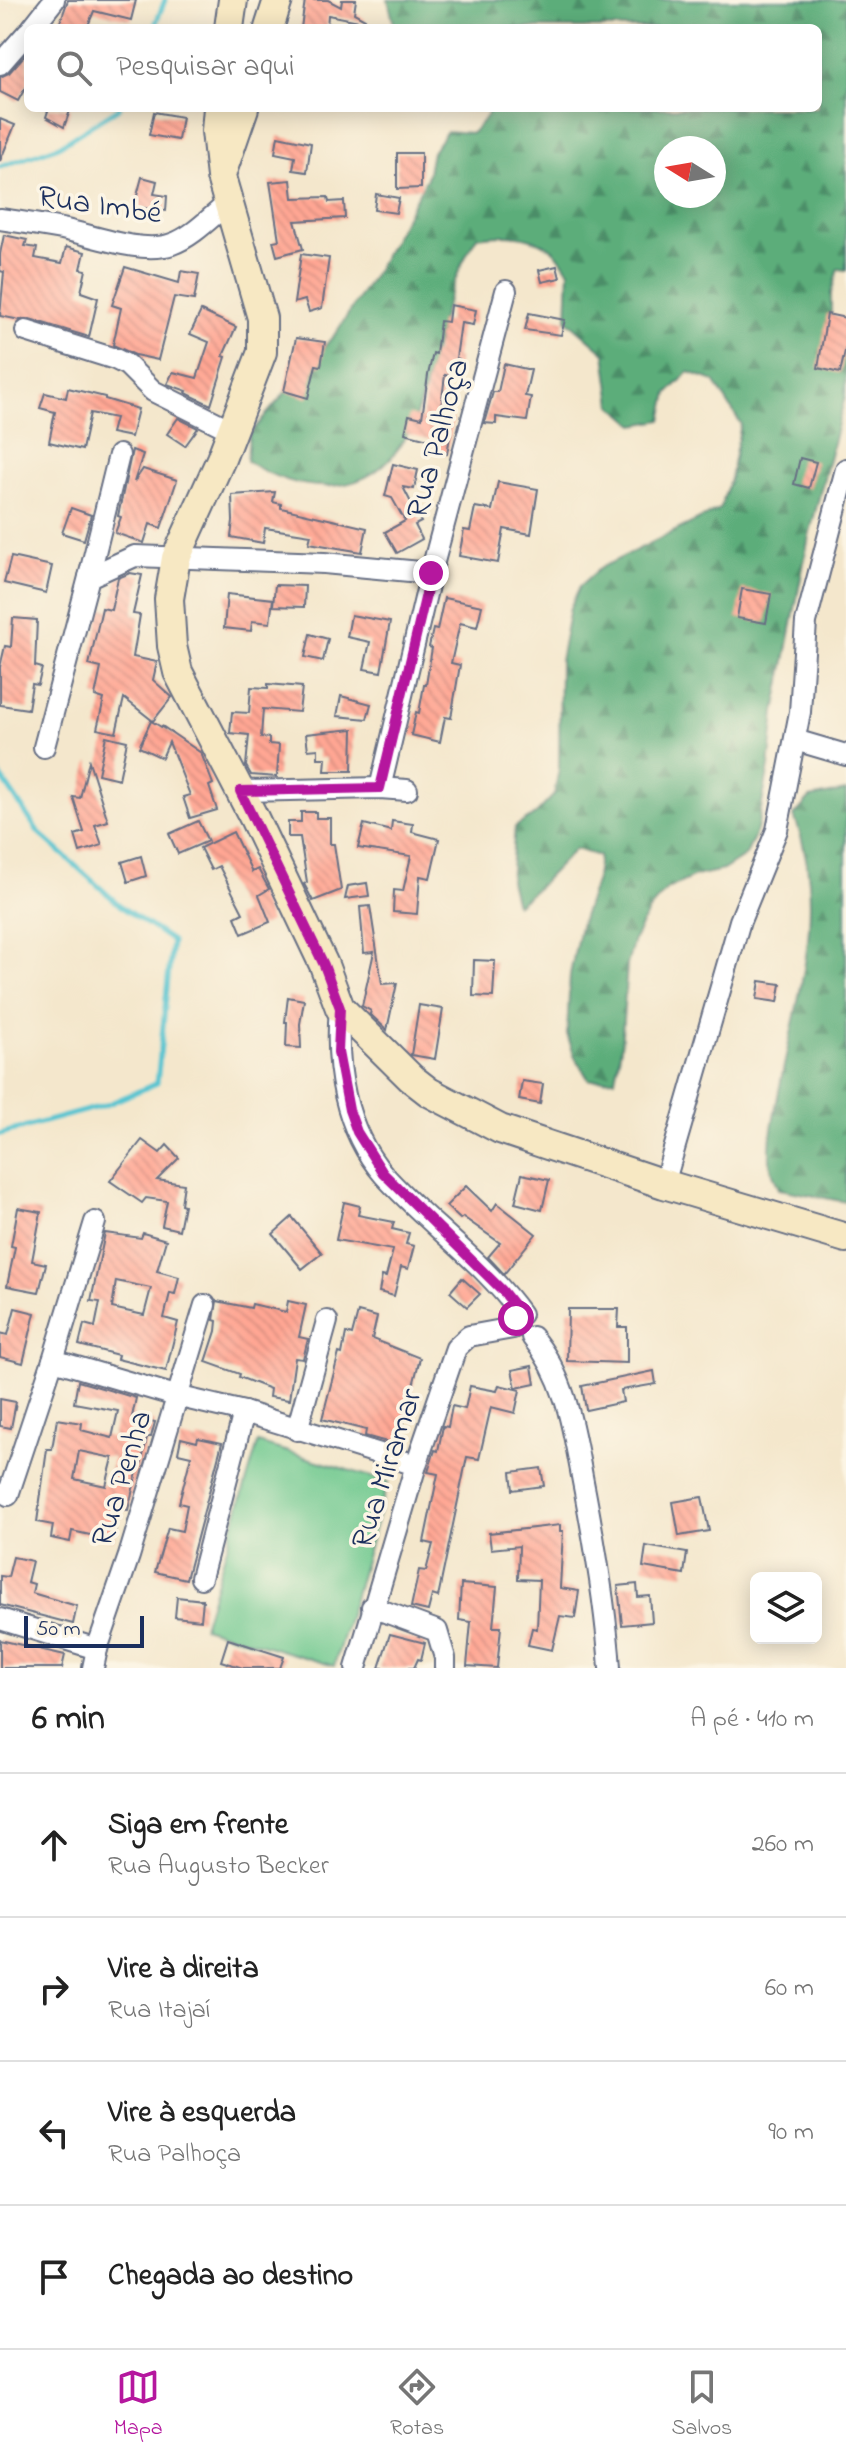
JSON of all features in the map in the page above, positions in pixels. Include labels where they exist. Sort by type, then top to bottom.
[{"type":"main road","points":[[230,24],[233,0]]},
{"type":"main road","points":[[270,24],[278,0]]},
{"type":"main road","points":[[218,112],[216,131],[224,190],[262,318],[262,352],[221,459],[176,558],[169,599],[172,646],[178,672],[240,791],[324,965],[340,1008],[429,1092],[500,1129],[664,1184],[846,1238]]},
{"type":"main road","points":[[224,190],[243,112]]},
{"type":"street","points":[[35,24],[54,0]]},
{"type":"street","points":[[0,64],[24,37]]},
{"type":"street","name":"Rua Imbé","points":[[0,219],[61,228],[132,245],[160,247],[174,244],[199,227],[224,190]]},
{"type":"street","name":"Rua Palhoça","points":[[380,788],[431,573],[506,291]]},
{"type":"street","points":[[26,331],[115,359],[127,365],[153,391],[231,430]]},
{"type":"street","points":[[44,747],[119,455]]},
{"type":"street","points":[[664,1184],[740,921],[777,830],[800,712],[806,622],[846,469]]},
{"type":"street","points":[[89,577],[135,556],[324,563],[431,573]]},
{"type":"street","points":[[795,740],[846,755]]},
{"type":"street","points":[[240,791],[407,790]]},
{"type":"street","points":[[340,1008],[338,1052],[349,1110],[357,1132],[383,1173],[502,1290],[517,1321],[531,1314],[538,1322],[532,1337],[552,1363],[568,1405],[593,1536],[610,1668]]},
{"type":"street","points":[[8,1495],[95,1222]]},
{"type":"street","name":"Rua Penha","points":[[95,1658],[205,1305]]},
{"type":"street","points":[[297,1430],[327,1321]]},
{"type":"street","name":"Rua Miramar","points":[[356,1668],[416,1465],[456,1348],[469,1336],[517,1321]]},
{"type":"street","points":[[53,1360],[176,1396],[244,1412],[416,1465]]},
{"type":"street","points":[[201,1578],[244,1412]]},
{"type":"street","points":[[372,1607],[437,1631],[445,1668]]},
{"type":"street","points":[[0,1619],[95,1658]]},
{"type":"green space","points":[[388,0],[846,0],[846,270],[838,269],[831,293],[831,320],[842,343],[846,362],[845,397],[809,536],[775,712],[757,830],[746,855],[723,870],[695,876],[667,889],[649,910],[634,939],[627,965],[621,1047],[615,1079],[589,1080],[575,1057],[567,1034],[570,975],[580,926],[596,879],[599,856],[575,849],[516,905],[510,880],[515,827],[537,813],[554,795],[559,769],[560,661],[570,608],[580,586],[600,568],[720,509],[730,479],[741,424],[714,381],[689,372],[668,393],[662,420],[635,425],[612,405],[605,353],[567,320],[569,271],[559,257],[536,241],[496,235],[477,237],[462,263],[445,309],[414,419],[401,444],[384,465],[362,479],[321,486],[277,477],[247,461],[249,435],[336,333],[376,271],[427,178],[432,152],[447,131],[472,133],[488,112],[822,112],[822,24],[394,24]]},
{"type":"green space","points":[[846,791],[846,1202],[779,1189],[771,1167],[770,1150],[802,982],[810,915],[804,849],[794,816],[810,798]]},
{"type":"green space","points":[[258,1443],[388,1482],[334,1666],[203,1627]]},
{"type":"building","points":[[68,0],[136,0],[131,20],[94,11],[89,24],[59,24]]},
{"type":"building","points":[[305,0],[328,0],[341,7],[342,0],[356,0],[354,13],[365,19],[364,22],[328,15],[327,24],[302,24]]},
{"type":"building","points":[[24,56],[24,90],[18,101],[0,92],[0,77],[9,73]]},
{"type":"building","points":[[48,112],[70,112],[64,127],[46,117]]},
{"type":"building","points":[[154,112],[182,117],[178,140],[149,135]]},
{"type":"building","points":[[0,119],[15,125],[0,161]]},
{"type":"building","points":[[278,136],[311,143],[307,172],[293,170],[295,157],[275,153]]},
{"type":"building","points":[[397,153],[421,153],[421,188],[397,189]]},
{"type":"building","points":[[142,177],[157,181],[154,194],[167,196],[166,211],[134,207]]},
{"type":"building","points":[[291,180],[293,198],[328,197],[329,202],[344,201],[345,218],[295,221],[303,249],[277,256],[273,241],[279,240],[270,182]]},
{"type":"building","points":[[376,194],[399,198],[396,213],[374,210]]},
{"type":"building","points":[[4,235],[27,240],[25,246],[37,248],[35,258],[62,263],[66,247],[85,252],[81,269],[86,270],[81,292],[98,298],[89,337],[30,319],[0,316],[4,272],[0,271],[0,254]]},
{"type":"building","points":[[301,254],[329,258],[322,308],[309,312],[305,300],[294,303]]},
{"type":"building","points":[[557,266],[560,278],[542,282],[539,270]]},
{"type":"building","points":[[125,267],[179,283],[181,271],[199,274],[194,300],[174,297],[158,360],[135,355],[113,345],[121,308],[112,305]]},
{"type":"building","points":[[450,305],[476,310],[473,325],[461,323],[455,377],[445,375],[440,416],[453,419],[447,454],[434,452],[436,441],[405,433],[409,415],[422,418],[440,321],[448,322]]},
{"type":"building","points":[[201,311],[236,327],[223,356],[226,357],[211,405],[167,384],[173,372],[197,378],[209,342],[190,334]]},
{"type":"building","points":[[529,313],[565,320],[561,335],[525,330]]},
{"type":"building","points":[[827,314],[846,318],[846,347],[840,373],[818,368]]},
{"type":"building","points":[[296,338],[325,342],[321,366],[316,365],[308,398],[284,391]]},
{"type":"building","points":[[504,364],[531,370],[525,396],[531,397],[527,421],[496,417],[496,424],[484,423],[493,392],[498,392]]},
{"type":"building","points":[[68,388],[138,409],[131,437],[111,433],[115,418],[90,413],[82,450],[49,442],[55,412],[40,408],[45,393],[66,398]]},
{"type":"building","points":[[178,418],[198,428],[185,446],[167,434]]},
{"type":"building","points":[[132,450],[143,454],[134,482],[143,469],[177,480],[161,528],[150,524],[144,543],[115,533],[121,517],[118,516]]},
{"type":"building","points":[[800,458],[816,462],[809,488],[794,484]]},
{"type":"building","points":[[393,464],[418,470],[414,489],[403,487],[421,522],[415,525],[422,539],[397,553],[385,532],[405,521],[392,498],[385,496]]},
{"type":"building","points":[[498,482],[538,489],[531,534],[504,529],[498,563],[459,556],[464,530],[470,531],[475,507],[492,510]]},
{"type":"building","points":[[275,492],[273,502],[281,504],[281,508],[367,528],[362,552],[309,543],[311,535],[265,528],[263,543],[231,537],[232,495]]},
{"type":"building","points":[[71,508],[91,515],[84,540],[62,533]]},
{"type":"building","points":[[11,557],[52,566],[46,593],[4,583]]},
{"type":"building","points":[[130,573],[142,575],[133,614],[140,615],[133,657],[157,662],[153,680],[172,697],[153,721],[124,698],[116,733],[97,729],[104,699],[95,696],[101,668],[89,665],[102,608],[111,610],[118,578]]},
{"type":"building","points":[[275,585],[305,586],[304,607],[273,606]]},
{"type":"building","points":[[742,589],[771,594],[766,623],[737,618]]},
{"type":"building","points":[[227,594],[273,599],[270,623],[252,621],[251,631],[224,628]]},
{"type":"building","points":[[444,598],[482,606],[477,627],[460,623],[451,663],[460,665],[451,718],[445,717],[440,742],[411,735],[426,685],[433,629],[437,630]]},
{"type":"building","points":[[351,615],[390,622],[381,672],[364,669],[370,642],[347,637]]},
{"type":"building","points":[[13,618],[37,620],[35,666],[42,668],[38,685],[32,684],[28,709],[0,705],[0,667],[5,646],[11,647]]},
{"type":"building","points":[[310,634],[328,639],[323,661],[305,657]]},
{"type":"building","points":[[268,684],[302,687],[299,712],[263,709],[261,737],[269,738],[269,744],[279,745],[277,777],[251,775],[246,766],[249,735],[230,733],[232,712],[249,713],[251,687],[268,688]]},
{"type":"building","points":[[341,696],[371,704],[367,719],[337,716]]},
{"type":"building","points":[[151,721],[201,753],[213,784],[209,786],[217,810],[190,818],[183,797],[190,795],[169,742],[162,758],[139,747]]},
{"type":"building","points":[[353,729],[352,771],[325,771],[326,758],[318,758],[318,749],[308,750],[306,734]]},
{"type":"building","points":[[106,736],[127,741],[119,779],[98,774]]},
{"type":"building","points":[[89,761],[108,821],[95,825],[102,845],[80,852],[75,835],[84,832],[73,797],[80,798]]},
{"type":"building","points":[[301,812],[316,812],[316,818],[330,818],[330,844],[334,844],[341,890],[313,901],[304,884],[307,882],[300,837],[288,837],[288,822],[301,822]]},
{"type":"building","points":[[198,821],[208,841],[178,854],[169,834]]},
{"type":"building","points":[[392,821],[413,824],[412,832],[439,839],[430,878],[420,876],[417,914],[393,912],[394,890],[403,891],[411,856],[358,848],[364,824],[391,831]]},
{"type":"building","points":[[233,832],[252,872],[258,869],[269,889],[259,895],[270,922],[242,934],[235,917],[243,913],[219,866],[211,870],[200,848]]},
{"type":"building","points":[[141,856],[146,876],[128,882],[122,862]]},
{"type":"building","points":[[367,883],[369,896],[345,899],[348,886]]},
{"type":"building","points":[[370,906],[382,984],[397,983],[387,1030],[370,1014],[371,1011],[362,1006],[374,952],[364,953],[360,907]]},
{"type":"building","points":[[474,960],[495,961],[493,997],[473,996]]},
{"type":"building","points":[[760,981],[781,984],[778,1002],[757,999]]},
{"type":"building","points":[[288,997],[304,1000],[300,1024],[301,1048],[286,1047]]},
{"type":"building","points":[[419,1005],[443,1009],[435,1059],[411,1055]]},
{"type":"building","points":[[522,1081],[543,1084],[540,1104],[519,1100]]},
{"type":"building","points":[[142,1140],[160,1153],[167,1145],[179,1158],[157,1180],[184,1184],[179,1230],[162,1226],[167,1201],[146,1198],[142,1203],[110,1181]]},
{"type":"building","points":[[522,1174],[549,1180],[542,1210],[515,1203]]},
{"type":"building","points":[[466,1186],[492,1211],[497,1203],[536,1234],[504,1274],[488,1257],[500,1243],[463,1217],[460,1219],[446,1206]]},
{"type":"building","points":[[344,1202],[360,1206],[358,1215],[394,1222],[392,1229],[409,1233],[406,1244],[414,1246],[408,1269],[401,1267],[394,1296],[379,1292],[393,1250],[336,1240]]},
{"type":"building","points":[[18,1208],[41,1212],[32,1261],[46,1264],[39,1292],[7,1286],[15,1247],[11,1246]]},
{"type":"building","points":[[292,1217],[322,1253],[302,1269],[273,1234]]},
{"type":"building","points":[[105,1233],[141,1238],[143,1233],[166,1240],[157,1271],[179,1277],[175,1294],[170,1293],[164,1318],[178,1322],[166,1371],[117,1359],[118,1355],[79,1345],[84,1324],[95,1327],[100,1302],[91,1301]],"holes":[[[116,1281],[151,1288],[144,1315],[112,1308]]]},
{"type":"building","points":[[462,1278],[480,1294],[467,1307],[450,1292]]},
{"type":"building","points":[[217,1301],[251,1308],[252,1304],[286,1312],[288,1301],[306,1305],[299,1337],[308,1339],[303,1359],[295,1358],[289,1400],[269,1397],[270,1389],[206,1362],[216,1331]]},
{"type":"building","points":[[15,1308],[35,1313],[23,1363],[0,1357],[0,1333],[8,1335]]},
{"type":"building","points":[[568,1309],[619,1309],[618,1327],[627,1327],[627,1363],[567,1361]]},
{"type":"building","points":[[358,1312],[377,1317],[372,1339],[420,1358],[398,1445],[365,1436],[366,1430],[322,1419],[339,1353],[342,1354],[346,1333],[352,1335]]},
{"type":"building","points":[[532,1366],[535,1384],[516,1388],[512,1370]]},
{"type":"building","points":[[654,1371],[656,1384],[621,1390],[623,1402],[586,1410],[582,1386]]},
{"type":"building","points":[[78,1381],[136,1398],[132,1417],[155,1422],[151,1437],[147,1437],[128,1510],[120,1509],[113,1540],[72,1531],[70,1542],[51,1538],[53,1525],[37,1522],[47,1449],[52,1449],[57,1419],[82,1423],[81,1430],[112,1438],[118,1411],[74,1403]],"holes":[[[79,1451],[113,1458],[106,1486],[74,1479]]]},
{"type":"building","points":[[499,1385],[520,1390],[515,1413],[491,1407],[479,1459],[467,1457],[438,1597],[432,1595],[428,1611],[411,1607],[419,1570],[426,1571],[433,1544],[424,1542],[438,1474],[428,1472],[435,1450],[438,1451],[443,1426],[448,1427],[452,1406],[465,1409],[470,1386],[497,1391]]},
{"type":"building","points":[[0,1399],[16,1402],[11,1428],[0,1426]]},
{"type":"building","points":[[181,1438],[222,1443],[186,1579],[155,1572],[168,1528],[182,1531],[187,1505],[179,1503],[191,1456],[178,1453]]},
{"type":"building","points":[[541,1468],[544,1486],[513,1490],[511,1472]]},
{"type":"building","points":[[702,1497],[709,1531],[679,1536],[673,1502]]},
{"type":"building","points":[[560,1525],[560,1531],[563,1531],[560,1588],[579,1591],[575,1618],[560,1616],[552,1650],[528,1645],[532,1628],[537,1629],[539,1580],[518,1579],[519,1546],[491,1549],[489,1533]]},
{"type":"building","points":[[646,1546],[687,1553],[684,1574],[643,1567]]},
{"type":"building","points":[[13,1557],[32,1561],[27,1582],[34,1584],[32,1593],[77,1606],[73,1624],[0,1605],[0,1576],[8,1577]]},
{"type":"building","points":[[461,1584],[497,1587],[493,1627],[501,1627],[497,1668],[467,1666],[471,1622],[459,1620]]},
{"type":"building","points":[[637,1584],[638,1597],[650,1596],[652,1622],[622,1625],[618,1586]]},
{"type":"building","points":[[177,1597],[203,1600],[201,1620],[175,1617]]},
{"type":"building","points":[[390,1634],[425,1643],[421,1660],[418,1659],[414,1668],[379,1668]]},
{"type":"building","points":[[228,1639],[284,1657],[280,1668],[243,1668],[221,1661]]},
{"type":"building","points":[[0,1640],[65,1655],[62,1668],[0,1668]]},
{"type":"waterway","points":[[156,24],[165,0]]},
{"type":"waterway","points":[[0,167],[59,146],[113,112]]},
{"type":"waterway","points":[[0,775],[39,833],[123,908],[172,941],[157,1083],[106,1105],[0,1134]]},
{"type":"route","points":[[431,573],[380,788],[240,791],[324,965],[340,1008],[338,1052],[343,1086],[357,1132],[383,1173],[510,1299],[521,1314],[516,1318]]}]
